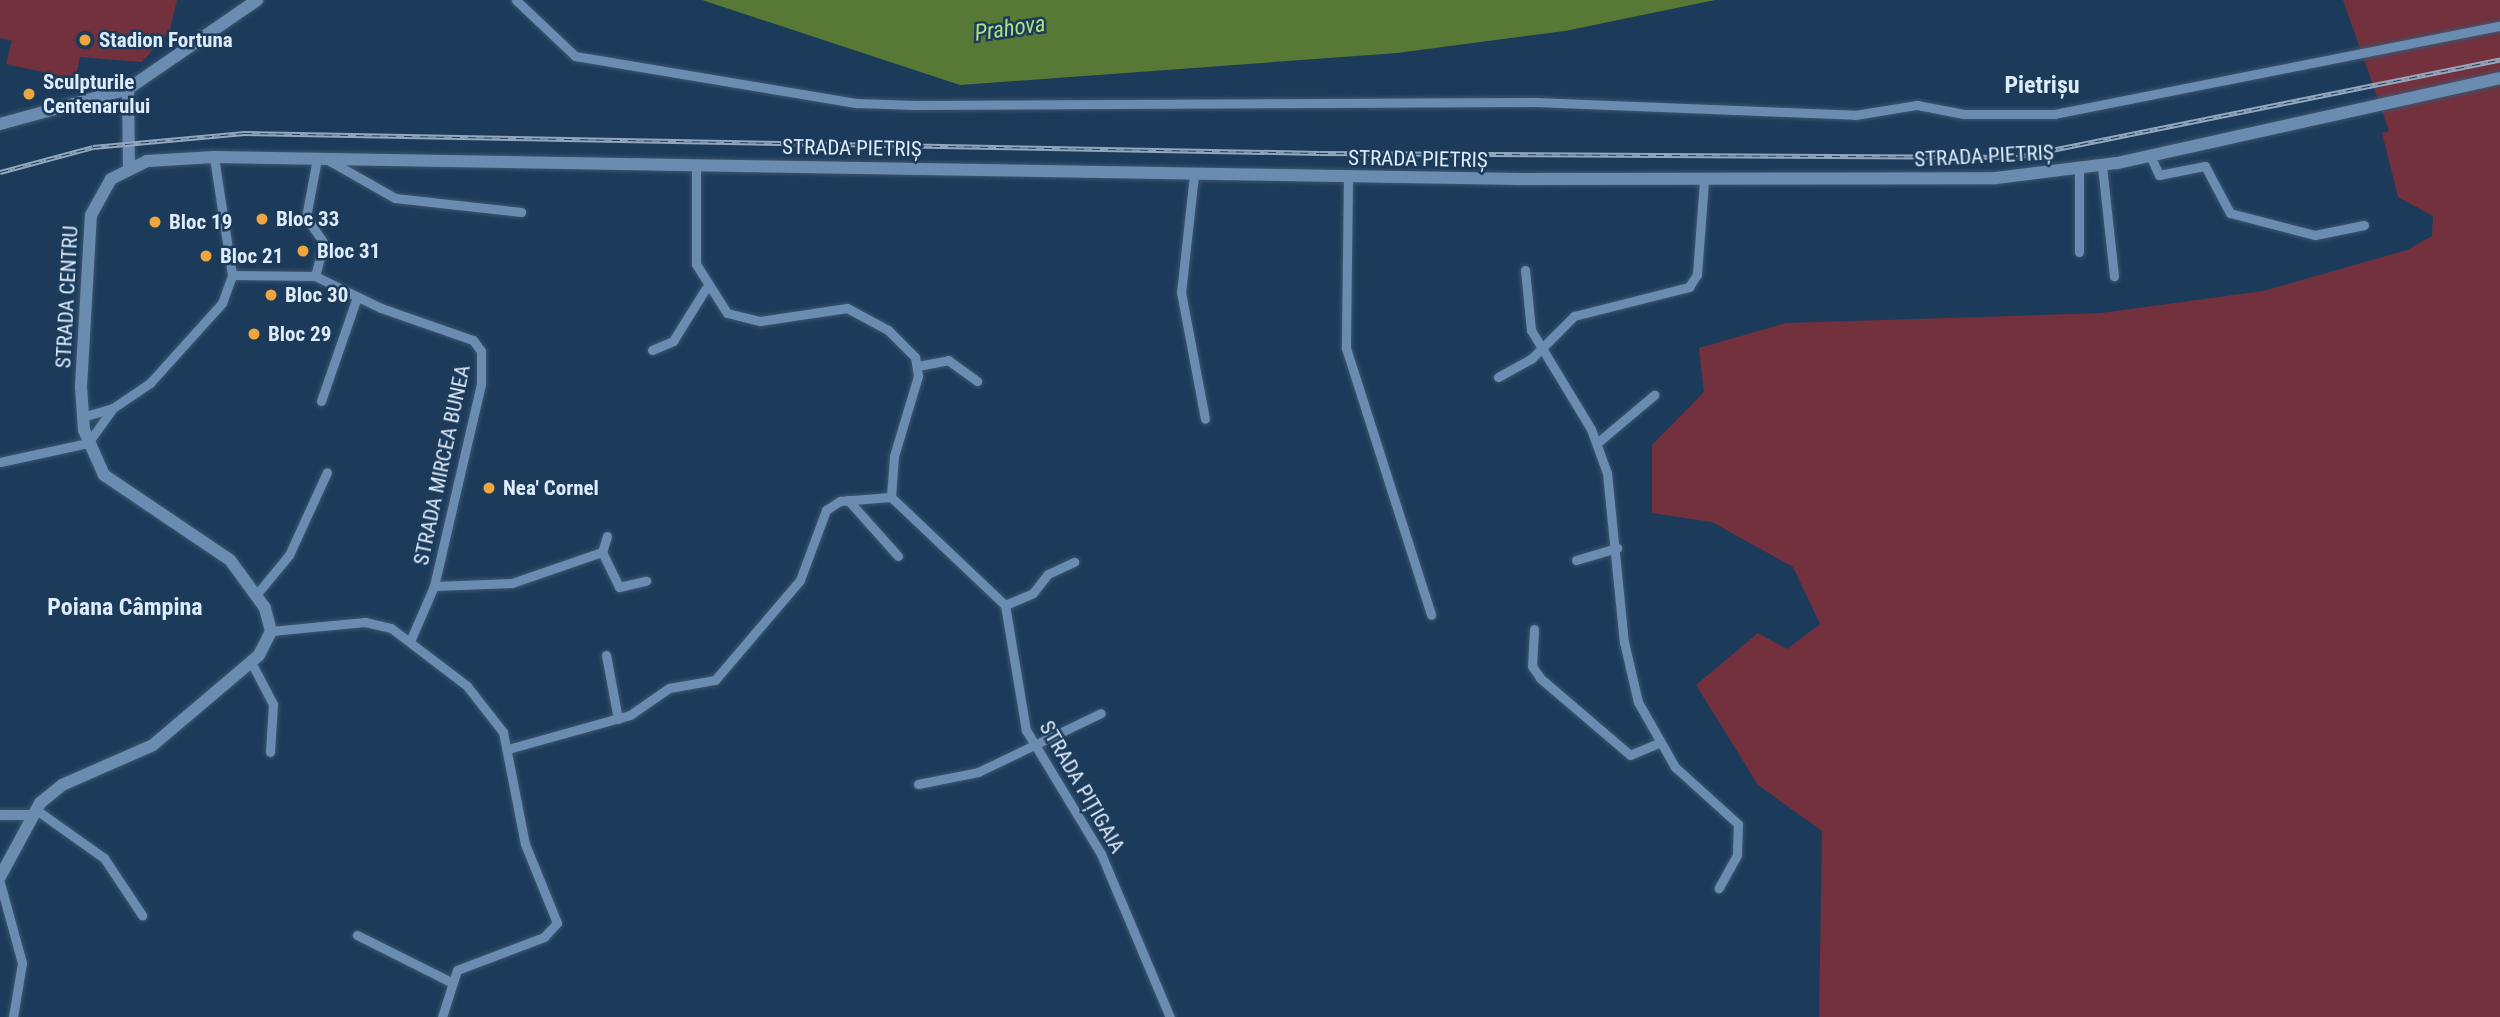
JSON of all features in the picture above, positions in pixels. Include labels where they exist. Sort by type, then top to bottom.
[{"type":"main road","points":[[0,124],[128,89],[257,0]]},
{"type":"main road","name":"STRADA PIETRIȘ","points":[[322,159],[1349,177],[1704,180],[1996,178],[2102,166],[2500,78]]},
{"type":"main road","points":[[128,89],[129,167],[214,157],[322,159]]},
{"type":"main road","name":"STRADA CENTRU","points":[[129,167],[102,189],[91,215],[82,417],[88,443],[104,475],[223,552],[256,595],[271,631]]},
{"type":"main road","points":[[0,877],[32,812],[62,785],[153,745],[251,662],[271,631]]},
{"type":"street","points":[[516,0],[575,56],[857,103],[915,105],[1535,102],[1855,115],[1917,104],[1964,114],[2054,114],[2500,26]]},
{"type":"street","points":[[2150,155],[2159,175],[2205,166],[2230,213],[2315,235],[2364,225]]},
{"type":"street","points":[[82,417],[113,408],[150,383],[200,332],[222,303],[232,275],[214,157]]},
{"type":"street","points":[[232,275],[315,276],[324,243],[306,217],[322,159],[395,198],[520,212]]},
{"type":"street","points":[[696,164],[694,246],[706,288],[727,313],[747,320],[831,306],[856,311],[898,338],[918,366]]},
{"type":"street","points":[[2102,166],[2114,276]]},
{"type":"street","points":[[2079,169],[2079,252]]},
{"type":"street","points":[[1194,174],[1181,292],[1205,419]]},
{"type":"street","points":[[1349,177],[1346,348],[1431,615]]},
{"type":"street","points":[[1498,377],[1587,311],[1689,287],[1697,274],[1704,180]]},
{"type":"street","points":[[1525,270],[1528,316],[1539,347],[1597,443],[1617,548],[1630,677],[1658,743],[1684,777],[1738,824],[1737,855],[1719,888]]},
{"type":"street","name":"STRADA MIRCEA BUNEA","points":[[315,276],[357,297],[466,337],[481,351],[481,384],[433,586],[411,639]]},
{"type":"street","points":[[652,349],[673,341],[706,288]]},
{"type":"street","points":[[321,401],[357,297]]},
{"type":"street","points":[[918,366],[948,360],[976,382]]},
{"type":"street","points":[[891,497],[892,465],[918,366]]},
{"type":"street","points":[[1597,443],[1654,395]]},
{"type":"street","points":[[0,462],[88,443],[113,408]]},
{"type":"street","points":[[256,595],[289,555],[327,472]]},
{"type":"street","points":[[508,749],[618,719],[669,688],[723,674],[800,580],[826,510],[848,500],[891,497],[1004,605],[1033,593],[1048,574],[1074,562]]},
{"type":"street","points":[[848,500],[898,556]]},
{"type":"street","points":[[607,536],[601,552],[619,587],[646,582]]},
{"type":"street","points":[[1576,560],[1617,548]]},
{"type":"street","points":[[433,586],[512,583],[601,552]]},
{"type":"street","name":"STRADA PIȚIGAIA","points":[[1004,605],[1032,744],[1101,854],[1170,1017]]},
{"type":"street","points":[[271,631],[365,622],[411,639],[485,705],[508,749],[524,844],[557,923],[544,937],[467,963],[449,981],[442,1017]]},
{"type":"street","points":[[1535,629],[1532,666],[1540,678],[1630,755],[1658,743]]},
{"type":"street","points":[[606,655],[618,719]]},
{"type":"street","points":[[251,662],[273,704],[270,752]]},
{"type":"street","points":[[918,784],[978,772],[1101,713]]},
{"type":"street","points":[[0,815],[32,812],[104,858],[142,915]]},
{"type":"street","points":[[0,883],[22,963],[13,1017]]},
{"type":"street","points":[[357,935],[449,981]]},
{"type":"shaded area","name":"Stadion Fortuna","points":[[0,0],[177,0],[170,30],[142,62],[80,57],[75,79],[6,64],[12,41],[0,38]]},
{"type":"shaded area","points":[[2343,0],[2500,0],[2500,1017],[1819,1017],[1822,831],[1758,785],[1696,685],[1758,633],[1787,649],[1820,624],[1793,567],[1712,522],[1652,513],[1652,445],[1704,392],[1699,348],[1786,323],[2101,313],[2263,291],[2407,250],[2432,236],[2433,216],[2398,197],[2382,133],[2389,131]]},
{"type":"water","name":"Prahova","points":[[702,0],[1715,0],[1565,31],[1397,53],[960,85]]},
{"type":"railway","points":[[0,172],[93,147],[244,133],[1320,153],[2017,157],[2500,60]]},
{"type":"place","name":"Stadion Fortuna","points":[[85,40]]},
{"type":"place","name":"Sculpturile Centenarului","points":[[29,94]]},
{"type":"place","name":"Bloc 33","points":[[262,219]]},
{"type":"place","name":"Bloc 19","points":[[155,222]]},
{"type":"place","name":"Bloc 31","points":[[303,251]]},
{"type":"place","name":"Bloc 21","points":[[206,256]]},
{"type":"place","name":"Bloc 30","points":[[271,295]]},
{"type":"place","name":"Bloc 29","points":[[254,334]]},
{"type":"place","name":"Nea' Cornel","points":[[489,488]]},
{"type":"district","name":"Pietrișu","points":[[2042,86]]},
{"type":"district","name":"Poiana Câmpina","points":[[125,608]]}]
